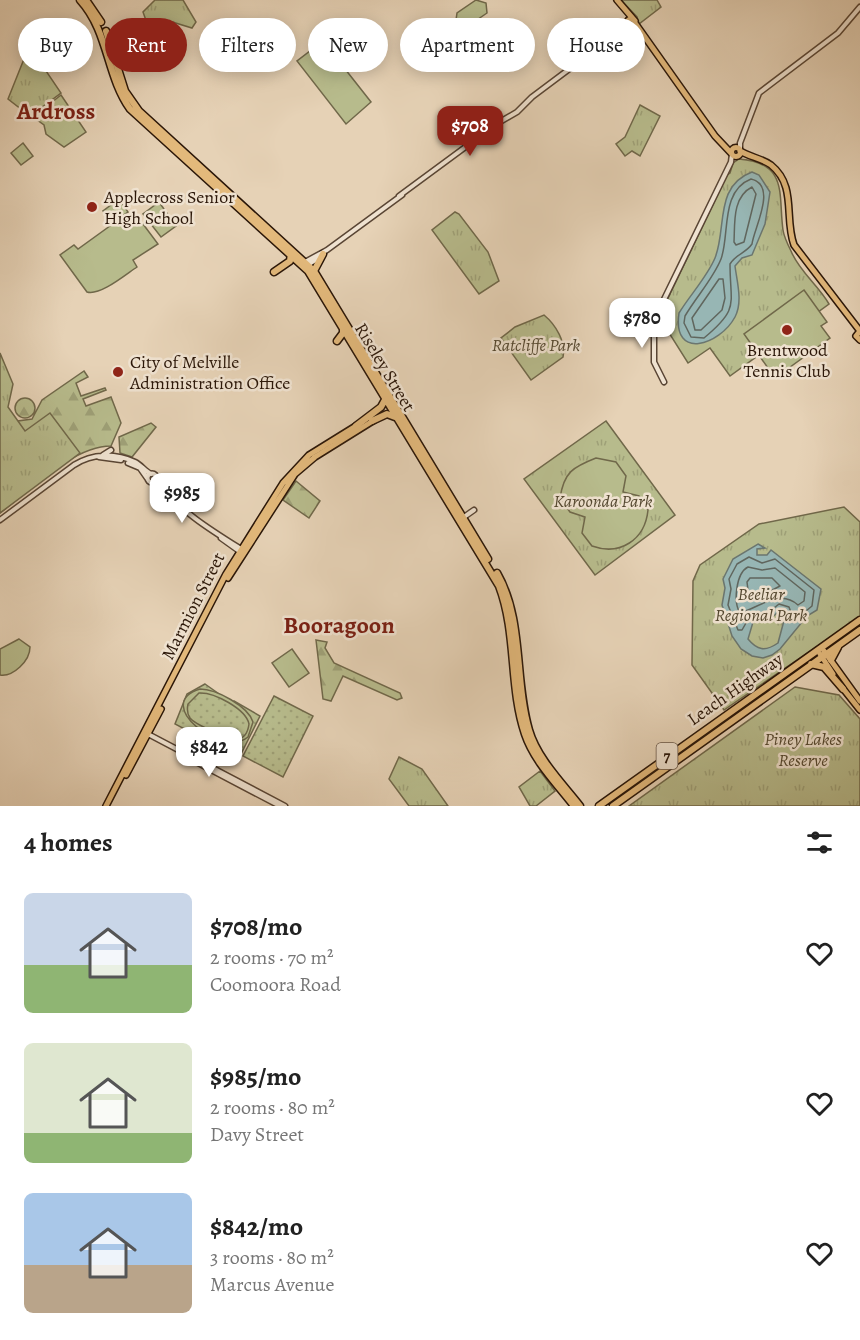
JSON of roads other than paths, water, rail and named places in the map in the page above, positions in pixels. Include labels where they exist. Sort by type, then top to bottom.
[{"type":"highway","name":"Riseley Street","points":[[80,0],[103,28],[121,94],[136,115],[314,271],[408,434],[493,574],[505,602],[525,733],[538,759],[578,805]]},
{"type":"highway","name":"Riseley Street","points":[[86,0],[103,28],[125,91],[139,111],[305,264],[386,398],[464,517],[499,576],[510,603],[526,717],[533,742],[578,805]]},
{"type":"highway","points":[[314,271],[325,252]]},
{"type":"highway","points":[[274,272],[290,261],[291,253]]},
{"type":"highway","points":[[343,327],[340,341],[349,342],[358,351]]},
{"type":"highway","points":[[356,426],[381,407],[386,398]]},
{"type":"highway","points":[[372,421],[387,414],[394,415],[408,434]]},
{"type":"highway","name":"Leach Highway","points":[[600,806],[860,620]]},
{"type":"highway","name":"Leach Highway","points":[[613,806],[860,630]]},
{"type":"highway","points":[[831,660],[840,644]]},
{"type":"highway","points":[[811,664],[824,667],[843,689]]},
{"type":"highway","points":[[578,805],[587,806]]},
{"type":"main road","points":[[616,0],[628,18]]},
{"type":"main road","points":[[645,41],[715,136],[726,147],[763,162],[779,178],[787,196],[788,235],[792,245],[859,332],[860,340]]},
{"type":"main road","name":"Marmion Street","points":[[108,806],[161,710],[241,551],[283,490],[302,467],[393,406]]},
{"type":"main road","name":"Marmion Street","points":[[147,736],[241,551],[295,466],[311,453],[393,406]]},
{"type":"main road","points":[[819,649],[843,689],[860,710]]},
{"type":"main road","points":[[824,655],[831,660],[860,701]]},
{"type":"street","points":[[664,382],[654,362],[654,320],[731,162],[759,93],[839,32],[860,8]]},
{"type":"street","points":[[305,264],[325,252],[399,196],[417,187],[429,174],[566,72]]},
{"type":"street","points":[[0,520],[79,462],[111,450]]},
{"type":"street","points":[[100,456],[134,465],[149,476],[155,475],[155,482]]},
{"type":"street","points":[[149,476],[149,482],[155,482],[187,514],[241,551]]},
{"type":"street","points":[[456,513],[464,517],[468,533]]},
{"type":"street","points":[[147,736],[282,806]]},
{"type":"water","points":[[752,172],[759,175],[770,192],[765,224],[752,255],[742,258],[735,266],[739,305],[735,317],[728,327],[709,341],[699,344],[690,343],[683,338],[679,328],[679,313],[708,272],[715,258],[724,209],[732,187],[740,178]]},
{"type":"water","points":[[758,544],[765,548],[757,549],[757,555],[767,555],[771,550],[821,589],[817,610],[807,616],[780,649],[772,655],[763,658],[752,656],[741,649],[732,636],[722,605],[725,588],[723,579],[733,559]],"holes":[[[781,610],[786,613],[778,643],[765,649],[755,646],[748,639],[753,622],[772,617]]]},
{"type":"place","name":"Applecross Senior High School","points":[[92,207]]},
{"type":"place","name":"Brentwood Tennis Club","points":[[787,330]]},
{"type":"place","name":"City of Melville Administration Office","points":[[118,372]]},
{"type":"district","name":"Ardross","points":[[56,111]]},
{"type":"district","name":"Booragoon","points":[[339,625]]},
{"type":"park label","name":"Ratcliffe Park","points":[[536,345]]},
{"type":"park label","name":"Karoonda Park","points":[[603,501]]},
{"type":"park label","name":"Beeliar Regional Park","points":[[761,604]]},
{"type":"park label","name":"Piney Lakes Reserve","points":[[803,750]]}]
